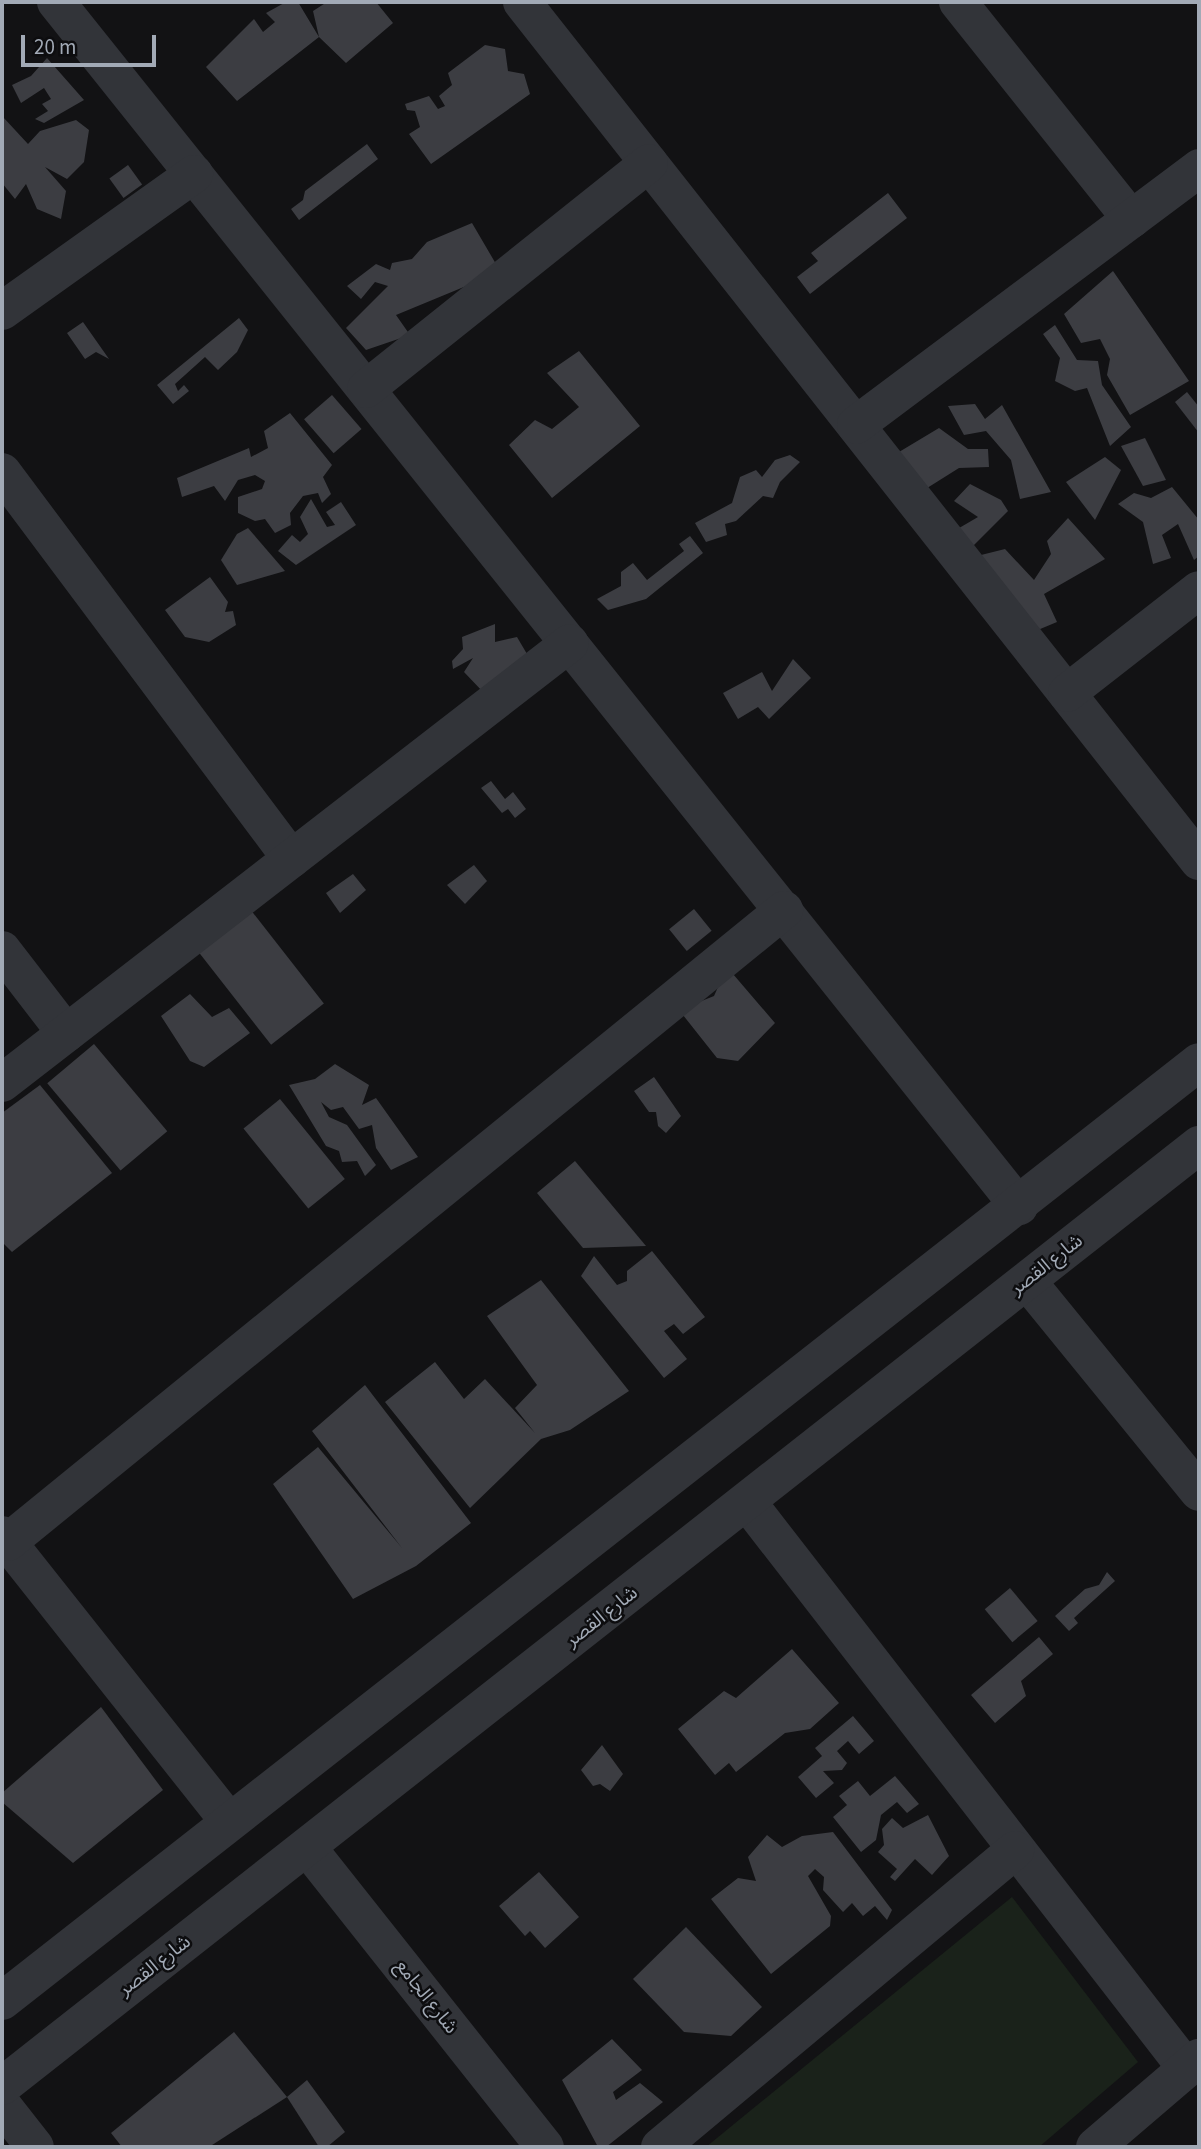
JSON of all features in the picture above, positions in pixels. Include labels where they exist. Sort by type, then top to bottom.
[{"type":"street","points":[[56,2],[1020,1206]]},
{"type":"street","points":[[522,2],[1199,861]]},
{"type":"street","points":[[958,2],[1131,219]]},
{"type":"street","points":[[366,389],[649,163]]},
{"type":"street","points":[[856,425],[1199,168]]},
{"type":"street","points":[[2,311],[194,174]]},
{"type":"street","points":[[2,472],[291,859]]},
{"type":"street","points":[[1067,693],[1199,590]]},
{"type":"street","points":[[2,1083],[569,643]]},
{"type":"street","points":[[229,1821],[5,1539],[784,910]]},
{"type":"street","points":[[2,950],[66,1033]]},
{"type":"street","points":[[2,2001],[229,1821],[1020,1206],[1199,1062]]},
{"type":"street","name":"شارع القصر","points":[[2,2086],[748,1503],[1199,1145]]},
{"type":"street","points":[[1027,1281],[1199,1492]]},
{"type":"street","points":[[748,1503],[1015,1850],[1193,2064],[1096,2147]]},
{"type":"street","name":"شارع الجامع","points":[[307,1847],[545,2147]]},
{"type":"street","points":[[660,2147],[1015,1850]]},
{"type":"street","points":[[2,2105],[35,2147]]},
{"type":"shaded area","points":[[1012,1897],[1138,2062],[1039,2147],[706,2147]]},
{"type":"building","points":[[286,2],[298,2],[319,37],[237,101],[206,67],[254,19],[263,32],[275,22],[266,13]]},
{"type":"building","points":[[327,2],[376,2],[393,23],[346,63],[319,37],[313,11]]},
{"type":"building","points":[[485,45],[505,49],[508,71],[524,74],[530,94],[431,164],[409,134],[420,127],[415,111],[407,110],[405,104],[429,96],[438,109],[445,106],[439,96],[452,85],[448,73]]},
{"type":"building","points":[[47,58],[84,100],[44,123],[35,119],[48,111],[42,104],[51,99],[44,88],[21,103],[12,85],[31,76]]},
{"type":"building","points":[[3,117],[28,144],[40,131],[76,120],[89,130],[84,162],[67,179],[45,167],[66,191],[61,219],[37,209],[26,184],[15,199],[2,183]]},
{"type":"building","points":[[367,144],[378,159],[299,220],[291,209],[303,200],[305,191]]},
{"type":"building","points":[[128,165],[142,184],[123,198],[109,179]]},
{"type":"building","points":[[888,193],[907,218],[810,294],[797,277],[818,261],[811,253]]},
{"type":"building","points":[[472,223],[496,264],[471,284],[396,315],[410,335],[366,350],[346,328],[388,286],[375,282],[361,299],[347,286],[376,264],[390,270],[392,263],[412,259],[427,242]]},
{"type":"building","points":[[1113,271],[1189,381],[1130,415],[1107,375],[1110,359],[1100,339],[1081,343],[1064,314]]},
{"type":"building","points":[[239,318],[248,330],[237,352],[218,370],[205,357],[175,384],[178,391],[184,385],[189,391],[173,404],[157,385]]},
{"type":"building","points":[[83,322],[109,359],[96,352],[85,359],[67,333]]},
{"type":"building","points":[[1055,325],[1077,360],[1098,361],[1102,385],[1131,427],[1110,446],[1087,388],[1075,391],[1055,381],[1060,358],[1043,334]]},
{"type":"building","points":[[579,351],[640,426],[552,498],[509,445],[535,420],[552,429],[579,407],[547,373]]},
{"type":"building","points":[[1187,392],[1199,407],[1199,433],[1175,402]]},
{"type":"building","points":[[332,395],[362,429],[334,453],[304,419]]},
{"type":"building","points":[[975,404],[985,419],[1002,405],[1051,492],[1020,499],[1011,460],[986,431],[964,435],[948,406]]},
{"type":"building","points":[[290,413],[332,465],[323,477],[331,494],[322,503],[318,493],[303,496],[290,513],[291,525],[275,533],[265,519],[255,521],[238,513],[238,497],[262,489],[265,481],[255,475],[238,480],[225,501],[214,486],[182,497],[177,478],[249,448],[251,457],[268,448],[264,431]]},
{"type":"building","points":[[939,428],[968,449],[988,449],[989,467],[959,468],[916,495],[889,458]]},
{"type":"building","points":[[1145,438],[1166,480],[1143,486],[1121,446]]},
{"type":"building","points":[[790,455],[800,462],[780,482],[773,498],[763,496],[736,521],[725,524],[727,535],[706,542],[695,523],[732,503],[740,477],[756,470],[762,477],[775,460]]},
{"type":"building","points":[[1105,457],[1121,470],[1095,520],[1066,482]]},
{"type":"building","points":[[970,484],[1001,500],[1008,511],[971,548],[954,531],[978,517],[954,501]]},
{"type":"building","points":[[1172,487],[1199,520],[1199,556],[1194,560],[1178,524],[1162,535],[1171,558],[1153,564],[1143,522],[1118,504],[1134,493],[1151,498]]},
{"type":"building","points":[[311,499],[327,527],[335,525],[326,512],[341,502],[356,525],[296,565],[278,551],[292,535],[300,542],[308,534],[300,517]]},
{"type":"building","points":[[1068,518],[1105,559],[1044,594],[1057,622],[1033,632],[973,557],[1005,549],[1034,580],[1051,554],[1047,541]]},
{"type":"building","points":[[248,528],[285,571],[237,585],[221,560],[237,534]]},
{"type":"building","points":[[690,536],[703,553],[646,599],[608,610],[597,599],[621,586],[621,572],[633,563],[647,580],[684,551],[679,544]]},
{"type":"building","points":[[210,577],[228,602],[225,612],[233,611],[236,625],[209,642],[185,637],[165,610]]},
{"type":"building","points":[[495,624],[495,642],[517,637],[527,654],[484,693],[464,672],[473,658],[453,669],[452,661],[463,649],[462,637]]},
{"type":"building","points":[[793,659],[811,678],[769,719],[758,707],[738,719],[723,693],[762,672],[772,691]]},
{"type":"building","points":[[491,781],[505,799],[513,792],[526,809],[515,818],[508,809],[502,813],[481,788]]},
{"type":"building","points":[[474,865],[487,881],[465,904],[447,885]]},
{"type":"building","points":[[353,874],[366,890],[340,913],[326,893]]},
{"type":"building","points":[[250,909],[324,1004],[271,1045],[197,950]]},
{"type":"building","points":[[694,909],[712,931],[687,951],[669,929]]},
{"type":"building","points":[[727,967],[775,1023],[738,1061],[717,1058],[679,1010],[714,996]]},
{"type":"building","points":[[190,994],[212,1017],[229,1008],[250,1033],[204,1067],[190,1061],[161,1016]]},
{"type":"building","points":[[94,1044],[167,1131],[121,1171],[47,1083]]},
{"type":"building","points":[[335,1064],[369,1085],[362,1105],[376,1098],[418,1157],[391,1170],[376,1148],[372,1125],[359,1129],[343,1107],[331,1110],[321,1102],[329,1117],[347,1125],[376,1165],[365,1176],[357,1161],[342,1162],[339,1151],[326,1146],[289,1085],[315,1079]]},
{"type":"building","points":[[654,1077],[681,1116],[666,1133],[658,1126],[656,1112],[649,1112],[634,1091]]},
{"type":"building","points":[[40,1085],[112,1173],[12,1252],[2,1242],[2,1113]]},
{"type":"building","points":[[280,1099],[345,1179],[308,1209],[243,1129]]},
{"type":"building","points":[[575,1161],[646,1246],[583,1248],[537,1193]]},
{"type":"building","points":[[652,1251],[705,1317],[683,1334],[674,1324],[664,1331],[687,1359],[664,1378],[581,1276],[594,1256],[617,1285],[627,1281],[627,1271]]},
{"type":"building","points":[[541,1280],[629,1391],[570,1430],[541,1439],[470,1508],[385,1402],[435,1362],[464,1399],[485,1379],[535,1433],[515,1408],[537,1385],[487,1316]]},
{"type":"building","points":[[365,1385],[471,1523],[416,1566],[353,1599],[273,1484],[318,1447],[402,1548],[312,1431]]},
{"type":"building","points":[[1107,1572],[1115,1581],[1074,1618],[1078,1623],[1069,1631],[1055,1616],[1085,1589],[1099,1585]]},
{"type":"building","points":[[1010,1588],[1038,1621],[1012,1642],[985,1609]]},
{"type":"building","points":[[1039,1637],[1053,1654],[1021,1681],[1026,1696],[995,1723],[971,1695]]},
{"type":"building","points":[[792,1649],[839,1703],[810,1729],[785,1733],[736,1772],[729,1763],[715,1775],[678,1729],[724,1691],[736,1698]]},
{"type":"building","points":[[101,1707],[163,1790],[73,1863],[2,1802],[2,1793]]},
{"type":"building","points":[[853,1716],[874,1741],[859,1754],[848,1741],[837,1751],[847,1763],[842,1770],[823,1771],[834,1783],[816,1798],[798,1777],[822,1756],[815,1748]]},
{"type":"building","points":[[602,1745],[623,1774],[610,1791],[600,1784],[593,1786],[581,1770]]},
{"type":"building","points":[[895,1776],[919,1804],[907,1813],[897,1802],[881,1815],[876,1840],[861,1852],[833,1817],[847,1805],[839,1796],[858,1781],[870,1796]]},
{"type":"building","points":[[928,1815],[949,1856],[932,1875],[915,1859],[895,1881],[890,1877],[897,1869],[878,1852],[884,1845],[882,1829],[892,1818],[903,1828]]},
{"type":"building","points":[[833,1832],[892,1910],[887,1920],[875,1906],[863,1916],[852,1903],[843,1912],[823,1890],[824,1877],[815,1869],[808,1876],[831,1916],[830,1926],[771,1974],[711,1899],[738,1878],[756,1881],[748,1857],[767,1835],[782,1847],[802,1836]]},
{"type":"building","points":[[539,1872],[579,1917],[545,1948],[530,1931],[525,1936],[499,1906]]},
{"type":"building","points":[[686,1927],[762,2007],[731,2036],[684,2032],[633,1979]]},
{"type":"building","points":[[234,2032],[287,2097],[209,2147],[122,2147],[111,2133]]},
{"type":"building","points":[[612,2039],[642,2070],[613,2092],[616,2100],[640,2083],[663,2102],[606,2147],[598,2147],[562,2080]]},
{"type":"building","points":[[307,2080],[345,2132],[327,2147],[319,2147],[287,2097]]}]
